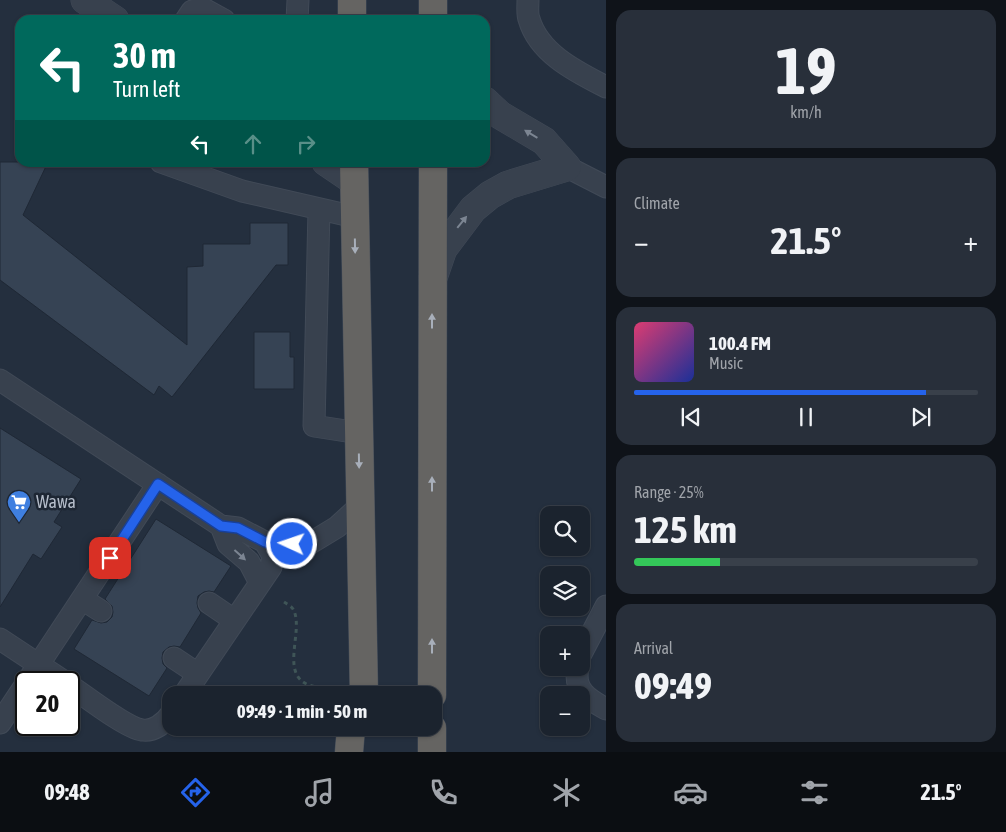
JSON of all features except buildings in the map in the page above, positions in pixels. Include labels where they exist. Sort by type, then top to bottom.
[{"type":"highway","points":[[352,0],[352,15]]},
{"type":"highway","points":[[433,0],[433,15]]},
{"type":"highway","points":[[432,686],[433,167]]},
{"type":"highway","points":[[354,172],[364,686]]},
{"type":"highway","points":[[355,686],[362,619]]},
{"type":"highway","points":[[349,752],[350,736]]},
{"type":"highway","points":[[364,736],[364,752]]},
{"type":"highway","points":[[432,736],[432,752]]},
{"type":"street","points":[[85,0],[108,15]]},
{"type":"street","points":[[432,281],[443,249],[473,209],[490,195],[508,185],[567,167],[544,141],[500,115],[490,106]]},
{"type":"street","points":[[340,167],[354,172]]},
{"type":"lane","points":[[297,15],[298,0]]},
{"type":"lane","points":[[528,0],[528,18],[537,38],[558,59],[576,72],[606,87]]},
{"type":"lane","points":[[189,15],[192,11],[202,8],[215,15]]},
{"type":"lane","points":[[175,167],[242,191],[355,217]]},
{"type":"lane","points":[[567,167],[606,187]]},
{"type":"lane","points":[[319,209],[314,426],[359,433]]},
{"type":"lane","points":[[0,380],[221,526],[238,528],[265,542],[276,545],[309,544],[337,527],[360,506]]},
{"type":"lane","points":[[35,671],[82,599],[126,550],[158,484]]},
{"type":"lane","points":[[221,526],[228,544],[249,562],[260,583]]},
{"type":"lane","points":[[190,686],[271,567],[273,556],[265,542]]},
{"type":"lane","points":[[82,599],[101,611]]},
{"type":"lane","points":[[208,603],[234,620]]},
{"type":"lane","points":[[590,637],[606,606]]},
{"type":"lane","points":[[0,639],[26,671]]},
{"type":"lane","points":[[174,658],[198,674]]},
{"type":"lane","points":[[576,676],[582,694],[606,709]]},
{"type":"lane","points":[[80,693],[126,724],[142,730],[158,727],[162,723]]},
{"type":"lane","points":[[0,723],[15,701]]},
{"type":"path","points":[[278,598],[292,608],[295,616],[293,665],[296,674],[310,686]]},
{"type":"place","name":"Wawa","points":[[19,523]]},
{"type":"route","points":[[110,558],[158,484],[221,526],[238,528],[265,542],[276,545],[292,544]]}]
